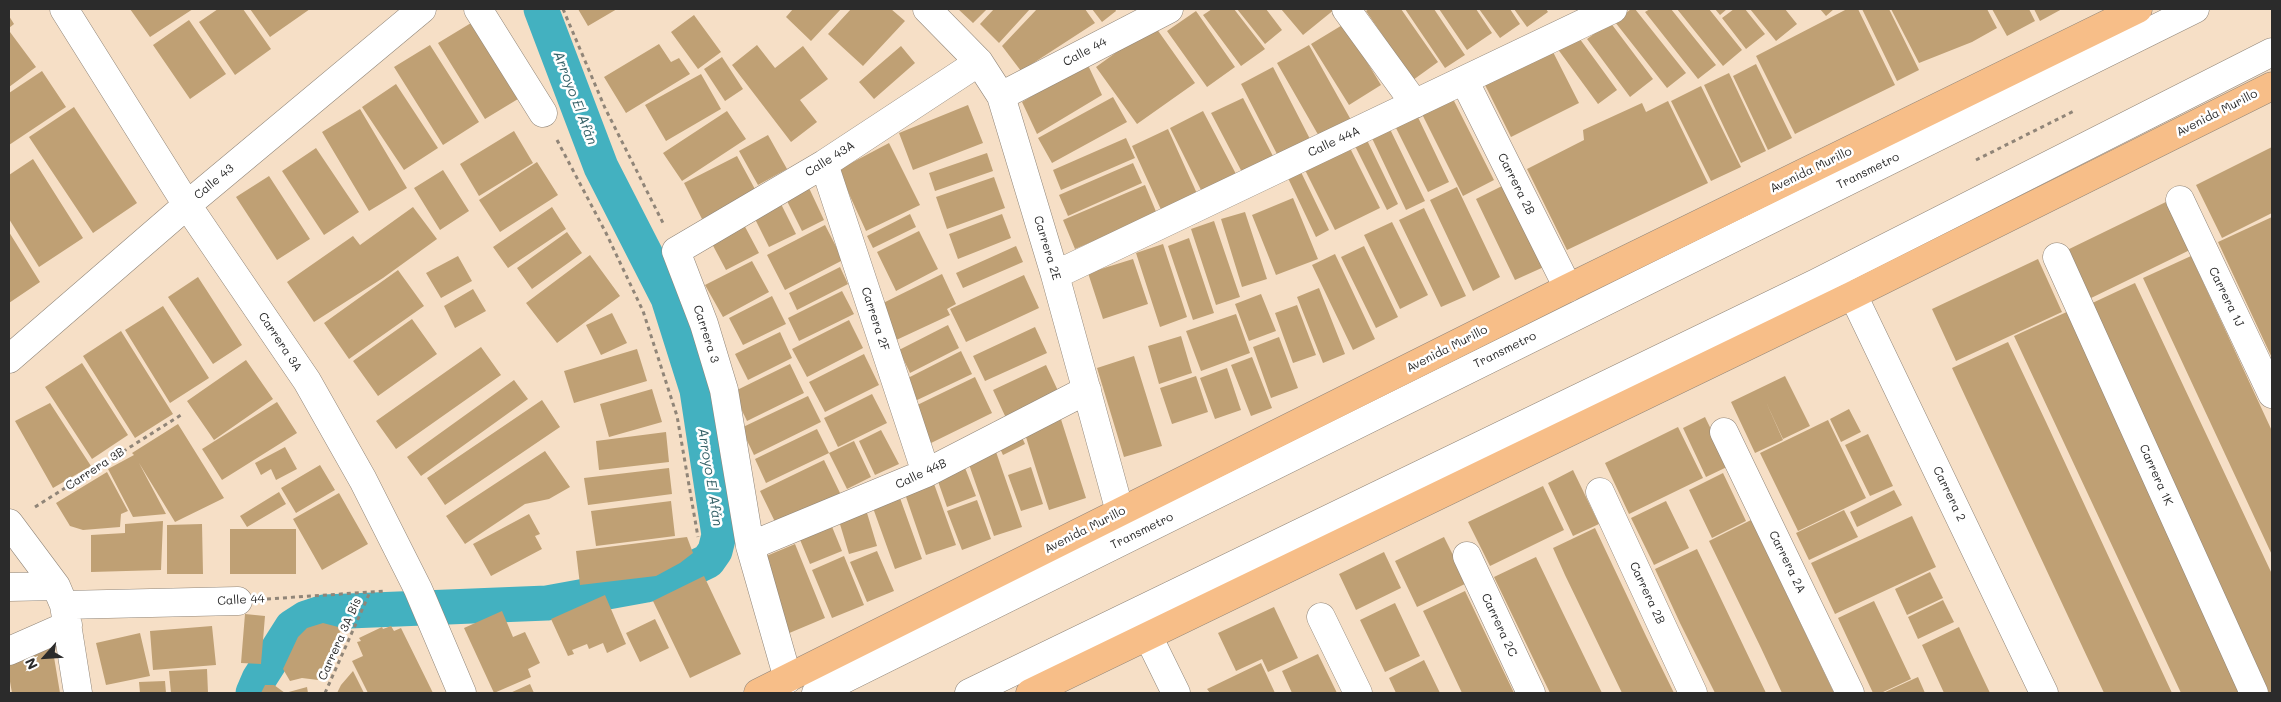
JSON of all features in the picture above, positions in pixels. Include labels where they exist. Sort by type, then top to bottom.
[{"type":"main road","name":"Avenida Murillo","points":[[758,693],[1568,288],[2138,9]]},
{"type":"main road","name":"Avenida Murillo","points":[[1030,693],[1853,295],[2272,86]]},
{"type":"street","name":"Carrera 3A","points":[[64,9],[187,205],[307,382],[363,480],[418,589],[438,631],[462,693]]},
{"type":"street","name":"Calle 43","points":[[9,359],[187,205],[422,9]]},
{"type":"street","points":[[478,9],[543,113]]},
{"type":"street","name":"Carrera 2E","points":[[927,9],[979,62],[1001,96],[1055,275],[1120,512]]},
{"type":"street","name":"Calle 44","points":[[1001,96],[1169,9]]},
{"type":"street","points":[[1346,9],[1415,104]]},
{"type":"street","name":"Calle 44A","points":[[1055,275],[1614,9]]},
{"type":"street","name":"Transmetro","points":[[816,693],[2195,9]]},
{"type":"street","points":[[969,693],[1560,405],[1816,283],[2272,52]]},
{"type":"street","name":"Calle 43A","points":[[676,251],[824,164],[979,62]]},
{"type":"street","name":"Carrera 2B","points":[[1464,80],[1568,288]]},
{"type":"street","name":"Carrera 2F","points":[[824,164],[926,473]]},
{"type":"street","name":"Carrera 1J","points":[[2180,200],[2272,394]]},
{"type":"street","name":"Carrera 3","points":[[676,251],[704,324],[724,390],[750,546],[788,679]]},
{"type":"street","name":"Carrera 1K","points":[[2057,257],[2254,693]]},
{"type":"street","name":"Carrera 2","points":[[1853,295],[2044,693]]},
{"type":"street","name":"Calle 44B","points":[[750,546],[926,473],[1087,390]]},
{"type":"street","points":[[1533,449],[1560,405]]},
{"type":"street","name":"Carrera 2A","points":[[1724,432],[1850,693]]},
{"type":"street","name":"Carrera 2B","points":[[1600,492],[1694,693]]},
{"type":"street","points":[[9,523],[62,605],[78,693]]},
{"type":"street","name":"Carrera 2C","points":[[1467,556],[1531,693]]},
{"type":"street","points":[[9,587],[62,605]]},
{"type":"street","name":"Calle 44","points":[[9,651],[62,605],[238,601]]},
{"type":"street","points":[[1321,617],[1358,693]]},
{"type":"street","points":[[1148,636],[1176,693]]},
{"type":"path","points":[[563,9],[606,108],[676,251]]},
{"type":"path","points":[[1976,160],[2074,111]]},
{"type":"path","points":[[543,113],[606,233],[643,311],[678,416],[698,537]]},
{"type":"path","name":"Carrera 3B","points":[[9,523],[181,414]]},
{"type":"path","name":"Calle 44","points":[[238,601],[418,589]]},
{"type":"path","name":"Carrera 3A Bis","points":[[325,693],[370,592]]},
{"type":"building","points":[[130,9],[193,9],[150,37]]},
{"type":"building","points":[[218,9],[243,9],[271,49],[235,75],[199,22]]},
{"type":"building","points":[[250,9],[310,9],[270,37]]},
{"type":"building","points":[[578,9],[617,9],[588,26]]},
{"type":"building","points":[[793,9],[841,9],[811,41],[786,17]]},
{"type":"building","points":[[851,9],[891,9],[905,21],[863,66],[828,34]]},
{"type":"building","points":[[958,9],[987,9],[973,23]]},
{"type":"building","points":[[994,9],[1030,9],[999,43],[980,24]]},
{"type":"building","points":[[1037,9],[1085,9],[1095,23],[1021,71],[1002,46]]},
{"type":"building","points":[[1092,9],[1115,9],[1116,11],[1102,22]]},
{"type":"building","points":[[1212,9],[1234,9],[1265,49],[1241,66],[1203,15]]},
{"type":"building","points":[[1237,9],[1266,9],[1282,30],[1265,44]]},
{"type":"building","points":[[1281,9],[1335,9],[1303,35]]},
{"type":"building","points":[[1369,9],[1401,9],[1438,62],[1413,80],[1366,11]]},
{"type":"building","points":[[1405,9],[1434,9],[1465,55],[1445,68]]},
{"type":"building","points":[[1439,9],[1476,9],[1492,33],[1467,50]]},
{"type":"building","points":[[1479,9],[1510,9],[1520,24],[1500,38]]},
{"type":"building","points":[[1514,9],[1546,9],[1548,12],[1527,27]]},
{"type":"building","points":[[1631,9],[1635,9],[1686,73],[1667,88],[1615,22]]},
{"type":"building","points":[[1650,9],[1671,9],[1716,65],[1698,79],[1645,12]]},
{"type":"building","points":[[1677,9],[1709,9],[1742,50],[1723,66]]},
{"type":"building","points":[[1715,9],[1727,9],[1720,15]]},
{"type":"building","points":[[1734,9],[1745,9],[1765,34],[1746,49],[1722,18]]},
{"type":"building","points":[[1750,9],[1785,9],[1797,24],[1776,41]]},
{"type":"building","points":[[1820,9],[1834,9],[1826,16]]},
{"type":"building","points":[[1847,9],[1858,9],[1895,85],[1795,134],[1756,56]]},
{"type":"building","points":[[1862,9],[1889,9],[1919,70],[1897,81]]},
{"type":"building","points":[[1891,9],[1987,9],[1997,28],[1972,42],[1919,63]]},
{"type":"building","points":[[1992,9],[2029,9],[2035,21],[2007,36]]},
{"type":"building","points":[[2034,9],[2062,9],[2040,21]]},
{"type":"building","points":[[1196,11],[1235,67],[1207,87],[1167,31]]},
{"type":"building","points":[[694,15],[721,52],[698,69],[671,32]]},
{"type":"building","points":[[9,16],[14,24],[9,28]]},
{"type":"building","points":[[189,20],[226,74],[190,99],[153,45]]},
{"type":"building","points":[[1610,22],[1653,79],[1630,97],[1587,39]]},
{"type":"building","points":[[471,23],[518,99],[485,119],[438,43]]},
{"type":"building","points":[[1344,24],[1381,85],[1349,105],[1311,44]]},
{"type":"building","points":[[1154,25],[1195,83],[1137,124],[1096,67]]},
{"type":"building","points":[[9,33],[36,67],[9,87]]},
{"type":"building","points":[[1577,35],[1617,90],[1598,104],[1557,48]]},
{"type":"building","points":[[659,44],[671,62],[679,58],[690,74],[626,113],[604,77]]},
{"type":"building","points":[[430,45],[479,122],[443,145],[394,67]]},
{"type":"building","points":[[757,45],[775,68],[803,46],[828,79],[800,100],[817,122],[791,142],[732,65]]},
{"type":"building","points":[[1309,45],[1351,120],[1320,138],[1277,63]]},
{"type":"building","points":[[901,46],[915,63],[874,99],[859,82]]},
{"type":"building","points":[[1552,50],[1579,103],[1511,137],[1484,83]]},
{"type":"building","points":[[722,57],[743,89],[725,101],[704,69]]},
{"type":"building","points":[[1087,63],[1102,95],[1037,134],[1022,102]]},
{"type":"building","points":[[1756,64],[1792,138],[1768,150],[1733,76]]},
{"type":"building","points":[[1273,67],[1310,139],[1278,156],[1241,84]]},
{"type":"building","points":[[42,71],[66,107],[9,145],[9,93]]},
{"type":"building","points":[[1729,73],[1766,151],[1741,163],[1704,85]]},
{"type":"building","points":[[701,74],[721,109],[666,141],[645,105]]},
{"type":"building","points":[[396,84],[438,148],[404,170],[362,107]]},
{"type":"building","points":[[1701,86],[1741,167],[1711,181],[1671,101]]},
{"type":"building","points":[[1450,93],[1494,180],[1463,196],[1419,108]]},
{"type":"building","points":[[1113,97],[1127,122],[1052,163],[1038,138]]},
{"type":"building","points":[[1243,98],[1275,160],[1244,176],[1211,113]]},
{"type":"building","points":[[1668,101],[1708,183],[1567,250],[1527,169],[1584,140],[1583,130],[1642,103],[1646,112]]},
{"type":"building","points":[[968,105],[983,143],[913,170],[899,133]]},
{"type":"building","points":[[74,107],[137,203],[93,233],[29,137]]},
{"type":"building","points":[[360,109],[407,188],[369,211],[322,132]]},
{"type":"building","points":[[727,111],[746,139],[682,181],[663,153]]},
{"type":"building","points":[[1203,111],[1236,174],[1202,192],[1170,128]]},
{"type":"building","points":[[1415,111],[1449,182],[1428,192],[1393,122]]},
{"type":"building","points":[[1388,125],[1425,201],[1406,210],[1370,134]]},
{"type":"building","points":[[1168,129],[1199,198],[1163,214],[1132,146]]},
{"type":"building","points":[[514,131],[533,163],[479,196],[460,164]]},
{"type":"building","points":[[768,135],[787,169],[758,185],[739,151]]},
{"type":"building","points":[[1365,136],[1398,204],[1387,210],[1353,142]]},
{"type":"building","points":[[1126,138],[1135,158],[1061,190],[1053,170]]},
{"type":"building","points":[[889,143],[920,205],[866,231],[838,170]]},
{"type":"building","points":[[1348,144],[1380,208],[1335,230],[1303,166]]},
{"type":"building","points":[[2272,147],[2272,213],[2222,238],[2196,185]]},
{"type":"building","points":[[316,148],[359,212],[324,235],[282,171]]},
{"type":"building","points":[[987,153],[993,171],[935,191],[929,173]]},
{"type":"building","points":[[737,156],[756,191],[702,219],[684,183]]},
{"type":"building","points":[[33,159],[83,238],[39,267],[9,219],[9,175]]},
{"type":"building","points":[[537,162],[558,195],[500,232],[479,200]]},
{"type":"building","points":[[1133,163],[1142,183],[1068,216],[1059,195]]},
{"type":"building","points":[[443,170],[469,211],[440,230],[414,188]]},
{"type":"building","points":[[1300,170],[1329,230],[1316,237],[1287,176]]},
{"type":"building","points":[[269,176],[310,239],[277,260],[236,197]]},
{"type":"building","points":[[994,177],[1005,208],[947,229],[936,197]]},
{"type":"building","points":[[1506,184],[1546,266],[1515,280],[1476,199]]},
{"type":"building","points":[[1145,185],[1157,214],[1075,249],[1063,220]]},
{"type":"building","points":[[1457,187],[1500,277],[1473,291],[1430,200]]},
{"type":"building","points":[[809,188],[824,220],[802,231],[786,199]]},
{"type":"building","points":[[1293,198],[1318,259],[1276,275],[1252,215]]},
{"type":"building","points":[[2170,200],[2194,248],[2087,300],[2063,252]]},
{"type":"building","points":[[781,204],[796,234],[769,247],[754,217]]},
{"type":"building","points":[[413,207],[437,239],[383,278],[314,322],[287,282],[353,236],[360,245]]},
{"type":"building","points":[[552,207],[566,229],[508,268],[493,247]]},
{"type":"building","points":[[1424,208],[1466,296],[1441,307],[1399,220]]},
{"type":"building","points":[[1245,212],[1267,279],[1242,287],[1221,219]]},
{"type":"building","points":[[910,214],[916,227],[873,248],[867,236]]},
{"type":"building","points":[[1002,214],[1011,238],[958,259],[949,234]]},
{"type":"building","points":[[2272,217],[2272,358],[2218,242]]},
{"type":"building","points":[[1214,221],[1240,297],[1216,305],[1191,229]]},
{"type":"building","points":[[1392,222],[1428,295],[1400,309],[1364,235]]},
{"type":"building","points":[[743,223],[759,253],[726,270],[710,240]]},
{"type":"building","points":[[825,225],[843,260],[785,290],[767,255]]},
{"type":"building","points":[[919,231],[938,269],[896,291],[877,252]]},
{"type":"building","points":[[9,232],[40,282],[9,303]]},
{"type":"building","points":[[567,232],[582,253],[532,289],[517,268]]},
{"type":"building","points":[[1189,238],[1214,313],[1193,320],[1168,246]]},
{"type":"building","points":[[1163,244],[1187,317],[1160,327],[1136,253]]},
{"type":"building","points":[[1016,246],[1023,262],[963,288],[956,273]]},
{"type":"building","points":[[1364,246],[1398,317],[1376,328],[1341,257]]},
{"type":"building","points":[[1335,254],[1375,339],[1353,350],[1312,265]]},
{"type":"building","points":[[590,255],[620,296],[557,343],[526,303]]},
{"type":"building","points":[[458,256],[472,281],[441,298],[426,273]]},
{"type":"building","points":[[2191,256],[2272,431],[2272,555],[2143,278]]},
{"type":"building","points":[[1133,259],[1148,304],[1103,319],[1088,273]]},
{"type":"building","points":[[2038,259],[2062,312],[1956,361],[1932,309]]},
{"type":"building","points":[[752,261],[769,292],[723,317],[705,285]]},
{"type":"building","points":[[840,267],[848,284],[797,310],[789,293]]},
{"type":"building","points":[[398,270],[424,306],[349,359],[324,323]]},
{"type":"building","points":[[942,274],[956,304],[947,309],[950,315],[892,342],[875,307]]},
{"type":"building","points":[[1024,275],[1039,308],[966,342],[950,309]]},
{"type":"building","points":[[198,277],[242,345],[213,364],[168,297]]},
{"type":"building","points":[[2135,283],[2272,574],[2272,693],[2269,693],[2086,306]]},
{"type":"building","points":[[1319,288],[1345,354],[1323,363],[1297,297]]},
{"type":"building","points":[[473,289],[486,311],[455,328],[444,306]]},
{"type":"building","points":[[842,291],[854,314],[799,341],[788,318]]},
{"type":"building","points":[[1261,294],[1276,331],[1249,341],[1235,304]]},
{"type":"building","points":[[772,296],[786,324],[743,345],[729,318]]},
{"type":"building","points":[[1297,305],[1316,355],[1293,363],[1275,313]]},
{"type":"building","points":[[163,306],[209,378],[170,403],[125,330]]},
{"type":"building","points":[[2071,310],[2250,693],[2181,693],[2014,336]]},
{"type":"building","points":[[612,313],[627,343],[601,355],[586,325]]},
{"type":"building","points":[[1236,314],[1250,353],[1201,371],[1186,331]]},
{"type":"building","points":[[412,319],[437,354],[378,396],[353,361]]},
{"type":"building","points":[[849,320],[863,348],[807,377],[792,349]]},
{"type":"building","points":[[948,325],[959,348],[910,373],[899,350]]},
{"type":"building","points":[[1035,327],[1047,353],[985,381],[973,356]]},
{"type":"building","points":[[121,331],[173,414],[135,438],[83,356]]},
{"type":"building","points":[[780,332],[792,358],[748,380],[735,354]]},
{"type":"building","points":[[1181,336],[1192,373],[1159,384],[1148,346]]},
{"type":"building","points":[[1279,337],[1298,388],[1271,398],[1253,347]]},
{"type":"building","points":[[2008,342],[2172,693],[2104,693],[1965,396],[1952,368]]},
{"type":"building","points":[[481,347],[501,375],[396,449],[376,421]]},
{"type":"building","points":[[637,349],[647,381],[574,403],[564,371]]},
{"type":"building","points":[[961,351],[972,374],[913,402],[902,381]]},
{"type":"building","points":[[864,354],[879,385],[825,412],[809,382]]},
{"type":"building","points":[[1134,356],[1162,446],[1124,457],[1097,368]]},
{"type":"building","points":[[1252,357],[1272,408],[1251,416],[1231,365]]},
{"type":"building","points":[[246,360],[273,399],[214,440],[187,401]]},
{"type":"building","points":[[82,363],[128,435],[92,459],[45,387]]},
{"type":"building","points":[[790,364],[804,393],[747,421],[733,392]]},
{"type":"building","points":[[1046,365],[1059,393],[1006,418],[993,390]]},
{"type":"building","points":[[1227,368],[1241,410],[1215,419],[1200,378]]},
{"type":"building","points":[[1196,376],[1208,412],[1172,424],[1160,388]]},
{"type":"building","points":[[1785,376],[1810,426],[1783,439],[1766,402],[1783,440],[1755,453],[1731,402]]},
{"type":"building","points":[[975,377],[992,413],[927,445],[909,409]]},
{"type":"building","points":[[514,380],[528,399],[421,476],[407,457]]},
{"type":"building","points":[[652,389],[662,422],[609,437],[600,404]]},
{"type":"building","points":[[872,394],[887,423],[838,447],[824,418]]},
{"type":"building","points":[[808,396],[821,422],[754,455],[741,428]]},
{"type":"building","points":[[542,400],[560,427],[445,505],[427,478]]},
{"type":"building","points":[[277,402],[297,433],[222,480],[202,449]]},
{"type":"building","points":[[50,403],[91,466],[53,488],[15,421]]},
{"type":"building","points":[[1849,409],[1861,432],[1841,442],[1830,419]]},
{"type":"building","points":[[1059,413],[1086,498],[1049,510],[1025,434]]},
{"type":"building","points":[[1705,417],[1729,466],[1706,477],[1683,428]]},
{"type":"building","points":[[1828,420],[1866,498],[1798,531],[1760,453]]},
{"type":"building","points":[[178,424],[224,498],[175,522],[139,463],[166,514],[133,517],[108,469],[134,455],[132,453]]},
{"type":"building","points":[[1678,427],[1703,478],[1629,514],[1605,463]]},
{"type":"building","points":[[817,429],[829,453],[766,483],[755,459]]},
{"type":"building","points":[[1018,429],[1025,444],[1003,455],[996,440]]},
{"type":"building","points":[[881,430],[899,464],[875,475],[859,441]]},
{"type":"building","points":[[666,432],[669,462],[599,470],[596,441]]},
{"type":"building","points":[[1868,434],[1893,486],[1870,496],[1845,445]]},
{"type":"building","points":[[854,441],[871,477],[847,489],[829,453]]},
{"type":"building","points":[[994,446],[1022,527],[994,536],[966,456]]},
{"type":"building","points":[[285,447],[297,469],[276,480],[271,469],[261,475],[255,463]]},
{"type":"building","points":[[545,451],[570,487],[549,499],[525,504],[465,544],[446,516]]},
{"type":"building","points":[[824,460],[841,495],[777,526],[760,491]]},
{"type":"building","points":[[962,460],[976,496],[947,507],[934,470]]},
{"type":"building","points":[[320,465],[335,490],[296,513],[281,488]]},
{"type":"building","points":[[1031,467],[1043,504],[1021,511],[1008,475]]},
{"type":"building","points":[[669,468],[672,494],[588,505],[584,478]]},
{"type":"building","points":[[1573,470],[1599,524],[1573,536],[1548,483]]},
{"type":"building","points":[[107,472],[128,511],[121,514],[120,527],[83,530],[70,526],[56,503]]},
{"type":"building","points":[[1723,473],[1746,521],[1712,538],[1689,490]]},
{"type":"building","points":[[933,481],[956,545],[926,555],[904,491]]},
{"type":"building","points":[[1543,486],[1564,530],[1490,566],[1468,522]]},
{"type":"building","points":[[1894,490],[1902,505],[1857,527],[1850,512]]},
{"type":"building","points":[[279,492],[286,504],[247,527],[240,516]]},
{"type":"building","points":[[339,493],[368,544],[322,570],[293,519]]},
{"type":"building","points":[[900,498],[922,559],[895,569],[873,508]]},
{"type":"building","points":[[977,500],[991,539],[962,550],[947,511]]},
{"type":"building","points":[[671,501],[675,536],[596,546],[591,511]]},
{"type":"building","points":[[1666,501],[1689,548],[1654,565],[1631,518]]},
{"type":"building","points":[[864,503],[877,546],[849,554],[836,511]]},
{"type":"building","points":[[1844,510],[1858,537],[1809,560],[1796,533]]},
{"type":"building","points":[[529,514],[540,534],[535,536],[542,549],[491,576],[473,544]]},
{"type":"building","points":[[1912,516],[1936,567],[1835,614],[1811,563]]},
{"type":"building","points":[[828,517],[842,551],[810,564],[796,530]]},
{"type":"building","points":[[1751,520],[1834,693],[1782,693],[1709,541]]},
{"type":"building","points":[[163,521],[161,570],[91,572],[91,535],[125,533],[125,524]]},
{"type":"building","points":[[202,524],[203,574],[167,574],[167,525]]},
{"type":"building","points":[[1595,528],[1674,693],[1622,693],[1565,575],[1553,548]]},
{"type":"building","points":[[230,529],[296,529],[296,574],[230,574]]},
{"type":"building","points":[[687,537],[693,553],[680,563],[656,576],[580,585],[576,551]]},
{"type":"building","points":[[1444,537],[1467,583],[1417,607],[1395,561]]},
{"type":"building","points":[[795,544],[825,618],[787,634],[764,557]]},
{"type":"building","points":[[1697,549],[1766,693],[1715,693],[1680,623],[1655,569]]},
{"type":"building","points":[[877,551],[894,591],[867,602],[850,562]]},
{"type":"building","points":[[1384,552],[1401,588],[1356,610],[1339,574]]},
{"type":"building","points":[[844,556],[864,605],[832,618],[812,570]]},
{"type":"building","points":[[1536,557],[1602,693],[1550,693],[1533,658],[1494,577]]},
{"type":"building","points":[[1930,572],[1943,598],[1907,615],[1895,589]]},
{"type":"building","points":[[704,576],[741,654],[690,678],[653,601]]},
{"type":"building","points":[[1465,591],[1514,693],[1462,693],[1423,611]]},
{"type":"building","points":[[605,595],[626,644],[607,653],[603,643],[589,649],[587,644],[572,650],[574,654],[568,656],[551,619]]},
{"type":"building","points":[[1943,600],[1954,622],[1918,639],[1908,617]]},
{"type":"building","points":[[1874,601],[1911,679],[1881,693],[1873,693],[1838,618]]},
{"type":"building","points":[[1395,603],[1420,656],[1385,672],[1360,620]]},
{"type":"building","points":[[1274,607],[1298,658],[1268,672],[1262,659],[1236,671],[1218,633]]},
{"type":"building","points":[[502,611],[513,637],[525,632],[540,663],[528,669],[531,677],[494,693],[464,628]]},
{"type":"building","points":[[245,614],[265,616],[261,664],[241,663]]},
{"type":"building","points":[[655,619],[669,648],[640,662],[626,633]]},
{"type":"building","points":[[323,623],[342,628],[318,680],[302,678],[290,681],[283,669],[298,637],[307,628]]},
{"type":"building","points":[[212,626],[216,665],[153,670],[150,631]]},
{"type":"building","points":[[391,626],[394,631],[401,628],[433,693],[368,693],[352,661],[363,656],[357,642],[361,641],[359,638],[382,627],[383,629]]},
{"type":"building","points":[[1959,627],[1990,693],[1944,693],[1922,645]]},
{"type":"building","points":[[140,633],[150,676],[106,685],[96,643]]},
{"type":"building","points":[[52,645],[60,693],[12,693],[9,676],[9,653]]},
{"type":"building","points":[[1318,654],[1337,693],[1292,693],[1282,671]]},
{"type":"building","points":[[1424,660],[1440,693],[1396,693],[1389,678]]},
{"type":"building","points":[[1261,663],[1275,693],[1210,693],[1207,689]]},
{"type":"building","points":[[207,669],[208,693],[171,693],[169,671]]},
{"type":"building","points":[[353,671],[364,693],[337,693],[341,685]]},
{"type":"building","points":[[1918,677],[1925,693],[1883,693]]},
{"type":"building","points":[[165,681],[166,693],[140,693],[139,682]]},
{"type":"building","points":[[530,684],[534,693],[510,693]]},
{"type":"building","points":[[265,685],[274,685],[285,693],[261,693]]},
{"type":"building","points":[[307,687],[308,693],[285,693]]},
{"type":"waterway","name":"Arroyo El Afán","points":[[253,693],[259,679],[292,627],[306,618],[324,612],[547,603],[646,585],[673,578],[708,561],[715,551],[719,535],[697,390],[668,298],[601,167],[541,9]]}]
